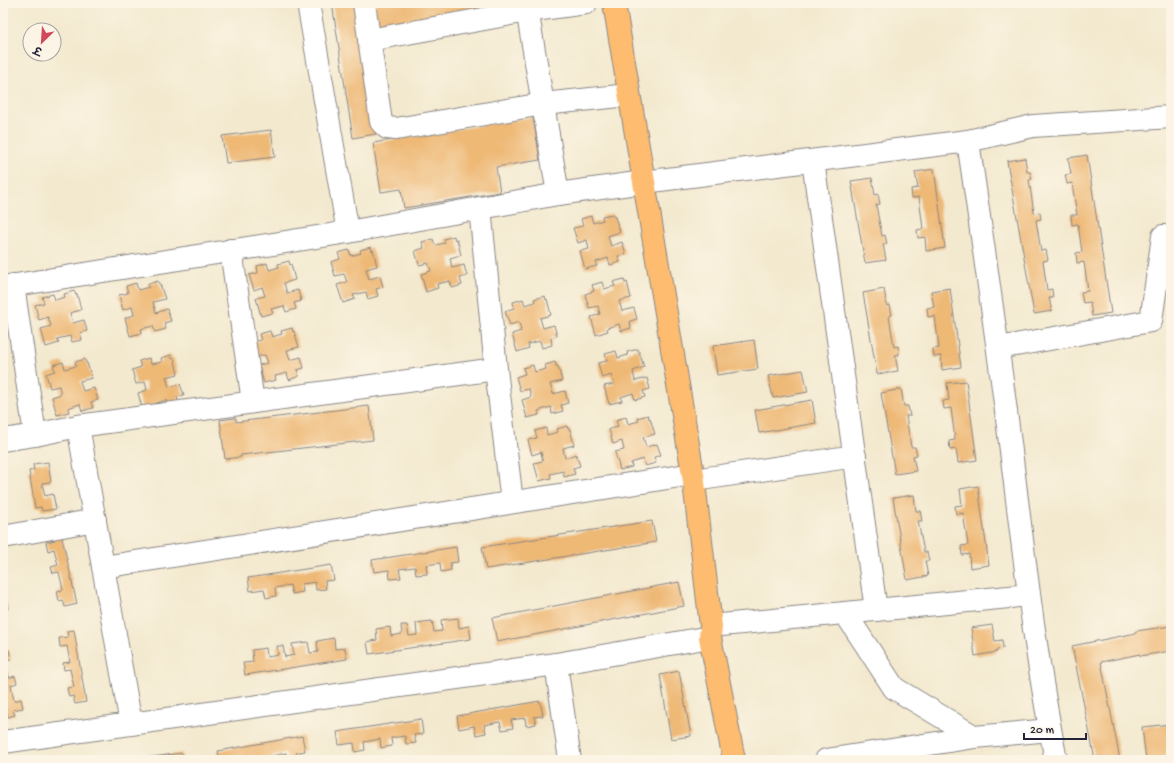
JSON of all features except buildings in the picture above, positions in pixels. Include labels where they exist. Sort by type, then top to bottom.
[{"type":"main road","points":[[614,3],[693,477],[711,632],[734,760]]},
{"type":"street","points":[[308,3],[348,232]]},
{"type":"street","points":[[364,3],[381,122],[387,128],[396,128],[543,104],[629,95]]},
{"type":"street","points":[[370,40],[526,7],[586,3]]},
{"type":"street","points":[[526,7],[558,194]]},
{"type":"street","points":[[35,435],[8,286],[348,232],[558,194],[968,141],[1033,126],[1171,117]]},
{"type":"street","points":[[968,141],[998,348],[1029,595],[1056,760]]},
{"type":"street","points":[[813,161],[876,610]]},
{"type":"street","points":[[480,208],[496,369],[512,502]]},
{"type":"street","points":[[998,348],[1151,321],[1168,234]]},
{"type":"street","points":[[231,250],[253,402]]},
{"type":"street","points":[[3,440],[78,426],[496,369]]},
{"type":"street","points":[[78,426],[131,724]]},
{"type":"street","points":[[103,567],[512,502],[855,456]]},
{"type":"street","points":[[3,536],[95,520]]},
{"type":"street","points":[[3,742],[556,664],[711,632],[845,613],[1029,595]]},
{"type":"street","points":[[845,613],[894,688],[975,737]]},
{"type":"street","points":[[556,664],[570,760]]},
{"type":"street","points":[[826,760],[975,737],[1050,730]]}]
